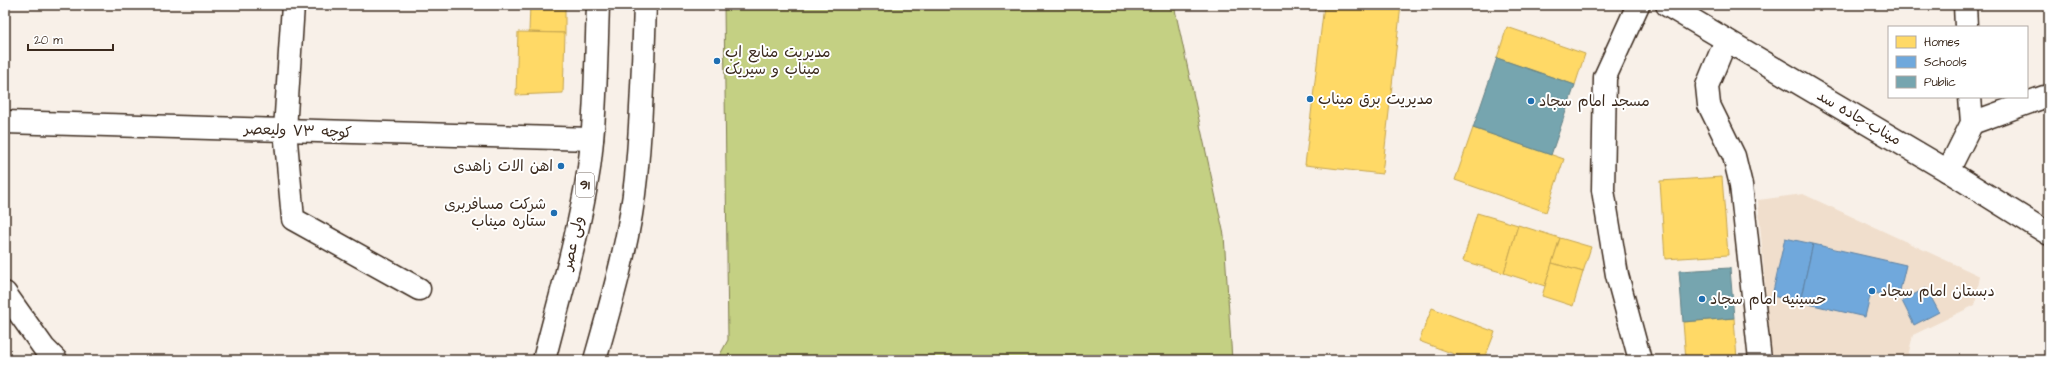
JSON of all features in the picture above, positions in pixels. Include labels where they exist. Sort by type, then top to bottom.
[{"type":"street","points":[[293,5],[285,130],[293,219],[419,288]]},
{"type":"street","name":"ولی عصر","points":[[544,360],[579,220],[588,168],[595,104],[598,5]]},
{"type":"street","points":[[594,360],[615,289],[628,230],[636,178],[645,5]]},
{"type":"street","points":[[1638,5],[1606,77],[1603,190],[1617,275],[1640,360]]},
{"type":"street","name":"میناب-جاده سد","points":[[1667,5],[1948,171],[2049,234]]},
{"type":"street","points":[[1965,5],[1966,26]]},
{"type":"street","points":[[1726,40],[1707,86],[1709,105],[1734,156],[1741,185],[1760,360]]},
{"type":"street","points":[[1972,123],[2044,97],[2049,97]]},
{"type":"street","points":[[1948,171],[1972,123],[1970,98]]},
{"type":"street","name":"کوچه ۷۳ ولیعصر","points":[[5,122],[592,139]]},
{"type":"street","points":[[5,293],[44,348],[56,360]]},
{"type":"shaded area","name":"دبستان امام سجاد","points":[[1803,194],[1980,276],[1975,305],[1913,335],[1907,360],[1771,360],[1758,200]]},
{"type":"green space","points":[[724,5],[1174,5],[1224,235],[1232,360],[717,360],[728,340]]},
{"type":"building: Homes","points":[[530,5],[565,5],[565,33],[529,32]]},
{"type":"building: Homes","points":[[1324,5],[1401,5],[1382,174],[1305,165]]},
{"type":"building: Homes","points":[[1507,27],[1585,54],[1575,85],[1497,58]]},
{"type":"building: Homes","points":[[518,32],[565,33],[563,93],[516,95]]},
{"type":"building: Homes","points":[[1473,128],[1564,159],[1546,212],[1455,180]]},
{"type":"building: Homes","points":[[1722,177],[1728,255],[1665,259],[1660,181]]},
{"type":"building: Homes","points":[[1477,213],[1518,225],[1504,273],[1463,261]]},
{"type":"building: Homes","points":[[1518,225],[1560,238],[1545,286],[1504,273]]},
{"type":"building: Homes","points":[[1560,238],[1591,247],[1583,272],[1552,263]]},
{"type":"building: Homes","points":[[1552,263],[1583,272],[1573,306],[1542,296]]},
{"type":"building: Homes","points":[[1432,308],[1495,332],[1484,360],[1470,360],[1419,341]]},
{"type":"building: Homes","points":[[1734,318],[1737,360],[1686,360],[1683,322]]},
{"type":"building: Schools","points":[[1785,238],[1813,244],[1800,302],[1772,296]]},
{"type":"building: Schools","points":[[1813,244],[1906,265],[1898,299],[1871,292],[1865,317],[1800,302]]},
{"type":"building: Schools","points":[[1926,288],[1939,312],[1914,325],[1902,301]]},
{"type":"building: Public","points":[[1497,58],[1575,85],[1551,155],[1473,128]]},
{"type":"building: Public","points":[[1730,268],[1734,318],[1683,322],[1679,271]]},
{"type":"place","name":"مدیریت منابع اب میناب و سیریک","points":[[717,61]]},
{"type":"place","name":"مدیریت برق میناب","points":[[1310,99]]},
{"type":"place","name":"مسجد امام سجاد","points":[[1531,101]]},
{"type":"place","name":"اهن الات زاهدی","points":[[561,166]]},
{"type":"place","name":"شرکت مسافربری ستاره میناب","points":[[554,213]]},
{"type":"place","name":"دبستان امام سجاد","points":[[1872,291]]},
{"type":"place","name":"حسینیه امام سجاد","points":[[1702,299]]}]
